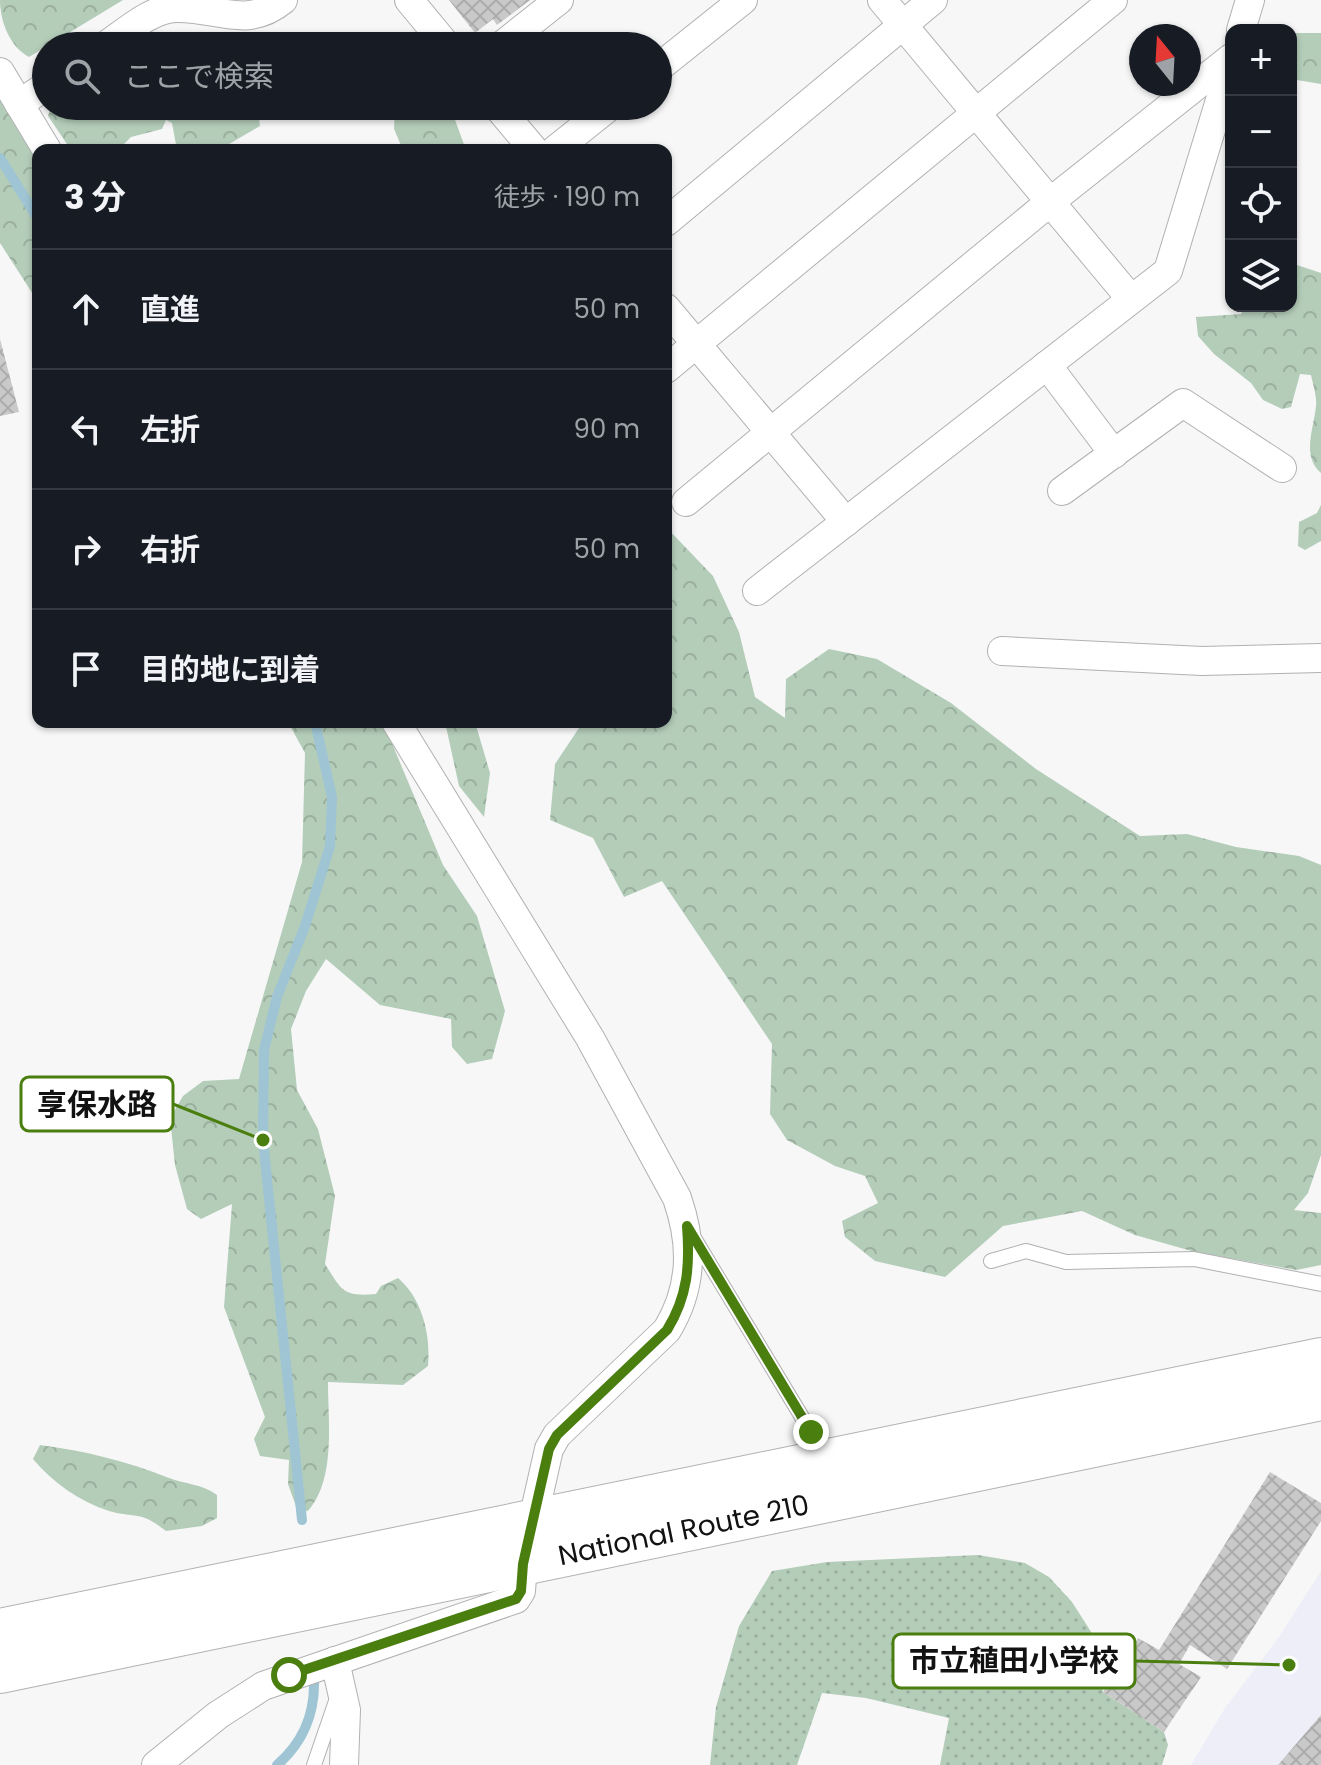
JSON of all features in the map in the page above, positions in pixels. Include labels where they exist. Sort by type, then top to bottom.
[{"type":"highway","name":"National Route 210","points":[[0,1631],[1321,1360]]},
{"type":"highway","name":"National Route 210","points":[[0,1671],[1321,1398]]},
{"type":"street","points":[[125,32],[143,20],[175,8],[250,17],[266,14],[283,0]]},
{"type":"street","points":[[409,0],[435,32]]},
{"type":"street","points":[[519,32],[559,0]]},
{"type":"street","points":[[672,57],[743,0]]},
{"type":"street","points":[[882,0],[1131,299]]},
{"type":"street","points":[[672,217],[933,0]]},
{"type":"street","points":[[672,364],[1113,0]]},
{"type":"street","points":[[1243,24],[1250,0]]},
{"type":"street","points":[[686,502],[1050,202],[1225,63]]},
{"type":"street","points":[[0,72],[43,144]]},
{"type":"street","points":[[757,591],[1168,271],[1225,84]]},
{"type":"street","points":[[19,104],[32,95]]},
{"type":"street","points":[[509,120],[529,144]]},
{"type":"street","points":[[562,144],[592,120]]},
{"type":"street","points":[[672,315],[846,522]]},
{"type":"street","points":[[1047,365],[1114,454]]},
{"type":"street","points":[[1062,491],[1183,403],[1282,468]]},
{"type":"street","points":[[1002,651],[1202,661],[1321,658]]},
{"type":"street","points":[[156,1765],[218,1715],[263,1686],[337,1673],[516,1599],[521,1591],[523,1564],[547,1458],[557,1435],[667,1330],[680,1309],[690,1258],[687,1226],[677,1198],[590,1038],[400,728]]},
{"type":"street","points":[[337,1673],[346,1710],[344,1765]]},
{"type":"lane","points":[[687,1226],[811,1432]]},
{"type":"lane","points":[[991,1261],[1026,1251],[1066,1262],[1194,1259],[1321,1284]]},
{"type":"lane","points":[[314,1765],[337,1673]]},
{"type":"shaded area","points":[[1321,1571],[1321,1765],[1191,1765],[1225,1708],[1279,1637]]},
{"type":"green space","points":[[0,0],[123,0],[70,32],[32,32],[32,55],[29,57],[16,47],[2,17]]},
{"type":"green space","points":[[1297,33],[1321,33],[1321,84],[1297,80]]},
{"type":"green space","points":[[0,93],[32,144],[32,293],[0,243]]},
{"type":"green space","points":[[51,120],[166,120],[162,129],[131,137],[124,144],[67,144]]},
{"type":"green space","points":[[166,120],[259,120],[260,126],[229,144],[176,144],[172,123]]},
{"type":"green space","points":[[394,120],[455,120],[464,144],[400,144],[394,129]]},
{"type":"green space","points":[[1297,265],[1321,273],[1321,473],[1310,450],[1316,402],[1311,375],[1300,374],[1291,407],[1282,409],[1263,400],[1251,383],[1214,354],[1198,336],[1196,317],[1297,312]]},
{"type":"green space","points":[[1321,505],[1321,541],[1305,550],[1298,546],[1299,522],[1317,513]]},
{"type":"green space","points":[[672,533],[713,576],[739,632],[755,697],[785,718],[786,679],[829,649],[877,659],[951,703],[1036,769],[1140,836],[1187,834],[1236,847],[1299,856],[1321,865],[1321,1155],[1308,1193],[1294,1210],[1321,1213],[1321,1265],[1296,1270],[1195,1252],[1135,1235],[1082,1211],[1003,1226],[945,1277],[875,1261],[845,1237],[842,1221],[878,1203],[865,1176],[835,1166],[787,1140],[770,1114],[772,1044],[662,881],[624,897],[593,838],[550,820],[555,764],[579,728],[672,728]]},
{"type":"green space","points":[[291,728],[386,728],[443,865],[477,916],[505,1011],[492,1059],[467,1064],[452,1047],[451,1019],[380,1005],[326,959],[306,991],[291,1029],[297,1090],[318,1129],[335,1196],[325,1264],[340,1286],[349,1293],[376,1294],[381,1286],[398,1278],[419,1306],[429,1354],[428,1366],[403,1385],[328,1382],[327,1467],[317,1498],[308,1511],[297,1509],[288,1484],[289,1460],[260,1456],[254,1439],[265,1417],[224,1307],[232,1204],[201,1219],[187,1209],[175,1165],[170,1118],[183,1096],[203,1081],[239,1079],[302,862],[305,753]]},
{"type":"green space","points":[[446,728],[477,728],[490,773],[484,817],[459,786]]},
{"type":"green space","points":[[40,1445],[106,1457],[205,1489],[217,1495],[217,1518],[202,1526],[166,1531],[144,1518],[98,1507],[67,1490],[41,1468],[33,1459]]},
{"type":"green space","points":[[978,1555],[1025,1563],[1049,1577],[1072,1602],[1095,1638],[1103,1692],[1164,1732],[1168,1745],[1162,1765],[940,1765],[949,1718],[866,1698],[822,1693],[797,1765],[710,1765],[716,1707],[739,1626],[772,1571],[827,1562]]},
{"type":"building","points":[[449,0],[530,0],[497,25],[493,19],[474,32]]},
{"type":"building","points":[[0,339],[19,412],[0,416]]},
{"type":"building","points":[[1270,1472],[1321,1503],[1321,1521],[1227,1669],[1190,1645],[1179,1664],[1201,1677],[1164,1732],[1103,1692],[1138,1638],[1159,1650]]},
{"type":"building","points":[[1321,1715],[1321,1765],[1278,1765]]},
{"type":"waterway","points":[[0,158],[32,209]]},
{"type":"waterway","points":[[302,1520],[263,1140],[264,1050],[277,997],[305,926],[330,846],[332,797],[316,728]]},
{"type":"waterway","points":[[277,1765],[294,1747],[306,1727],[314,1680]]},
{"type":"place","name":"享保水路","points":[[263,1140]]},
{"type":"place","name":"市立稙田小学校","points":[[1289,1665]]},
{"type":"route","points":[[289,1675],[516,1599],[521,1591],[523,1564],[549,1449],[557,1435],[667,1330],[680,1309],[690,1258],[687,1226],[811,1432]]}]
